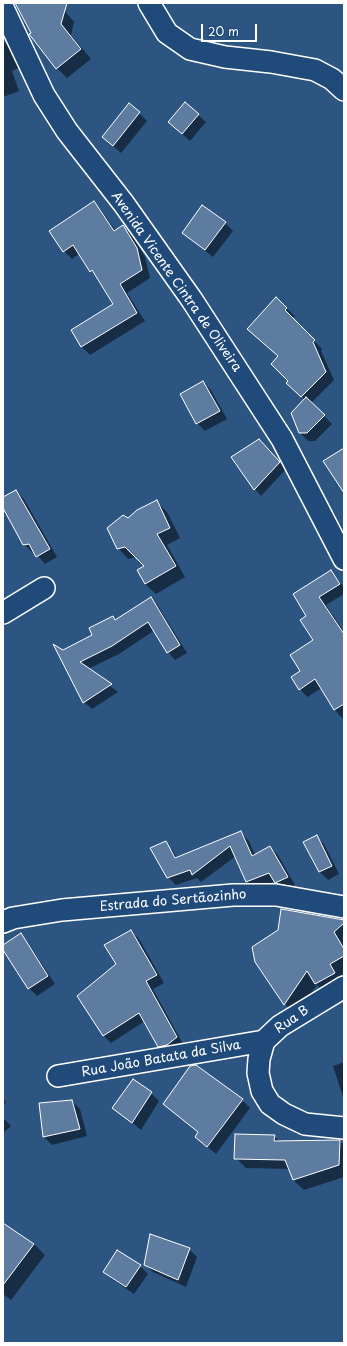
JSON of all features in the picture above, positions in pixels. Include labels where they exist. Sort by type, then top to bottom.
[{"type":"street","points":[[149,3],[167,33],[190,49],[225,57],[271,62],[315,70],[332,79],[344,90]]},
{"type":"street","name":"Avenida Vicente Cintra de Oliveira","points":[[3,8],[44,95],[58,118],[124,204],[192,300],[282,439],[344,559]]},
{"type":"street","points":[[3,613],[44,588]]},
{"type":"street","name":"Estrada do Sertãozinho","points":[[3,922],[13,918],[62,910],[233,895],[276,895],[344,907]]},
{"type":"street","name":"Rua B","points":[[344,986],[280,1026],[264,1041],[259,1059],[258,1073],[262,1091],[270,1104],[284,1114],[305,1124],[344,1128]]},
{"type":"street","name":"Rua João Batata da Silva","points":[[58,1076],[264,1041]]},
{"type":"building","points":[[15,3],[67,3],[61,24],[81,49],[56,69],[29,34],[31,33]]},
{"type":"building","points":[[185,102],[199,114],[182,134],[168,122]]},
{"type":"building","points":[[129,103],[140,112],[113,146],[102,137]]},
{"type":"building","points":[[94,201],[114,231],[123,225],[137,248],[142,270],[120,284],[137,313],[81,347],[71,330],[113,304],[92,270],[90,272],[73,245],[63,252],[49,231]]},
{"type":"building","points":[[202,205],[226,222],[205,250],[182,233]]},
{"type":"building","points":[[276,297],[287,308],[285,310],[315,340],[313,342],[326,372],[301,397],[286,383],[288,381],[271,364],[278,356],[247,329]]},
{"type":"building","points":[[203,381],[220,411],[196,424],[180,394]]},
{"type":"building","points":[[306,397],[325,415],[307,433],[299,433],[291,413]]},
{"type":"building","points":[[259,439],[280,462],[254,490],[231,457]]},
{"type":"building","points":[[344,448],[344,493],[323,461]]},
{"type":"building","points":[[16,490],[50,549],[36,557],[29,544],[23,545],[3,508],[3,497]]},
{"type":"building","points":[[157,500],[170,528],[157,534],[176,566],[145,584],[137,570],[144,566],[125,547],[117,549],[107,528],[123,515],[128,518],[137,510]]},
{"type":"building","points":[[331,570],[340,584],[319,597],[344,634],[344,704],[334,710],[315,679],[299,690],[291,677],[300,671],[290,655],[313,640],[300,620],[306,616],[293,594]]},
{"type":"building","points":[[151,597],[180,645],[167,653],[148,622],[112,646],[80,662],[112,684],[83,703],[53,644],[63,650],[92,635],[89,628],[113,616],[115,620]]},
{"type":"building","points":[[241,831],[252,856],[270,846],[288,877],[275,883],[269,873],[246,882],[230,846],[192,875],[190,870],[167,878],[150,848],[166,841],[175,858]]},
{"type":"building","points":[[317,835],[332,866],[319,872],[303,842]]},
{"type":"building","points":[[281,909],[344,920],[344,923],[334,932],[344,949],[344,956],[330,964],[335,973],[315,984],[307,971],[284,1005],[255,962],[252,947],[278,930]]},
{"type":"building","points":[[131,930],[157,975],[146,981],[177,1037],[167,1045],[158,1047],[139,1013],[103,1036],[77,996],[116,964],[104,945]]},
{"type":"building","points":[[21,933],[48,976],[28,989],[3,950],[3,945]]},
{"type":"building","points":[[196,1065],[243,1099],[207,1147],[195,1137],[198,1132],[163,1104],[190,1066]]},
{"type":"building","points":[[133,1079],[152,1092],[132,1123],[112,1108]]},
{"type":"building","points":[[72,1100],[80,1129],[43,1137],[39,1103]]},
{"type":"building","points":[[235,1134],[275,1135],[274,1141],[340,1140],[339,1165],[293,1180],[285,1160],[234,1159]]},
{"type":"building","points":[[3,1223],[34,1244],[3,1285]]},
{"type":"building","points":[[150,1234],[190,1248],[178,1280],[144,1265]]},
{"type":"building","points":[[117,1250],[141,1265],[126,1287],[103,1272]]}]
